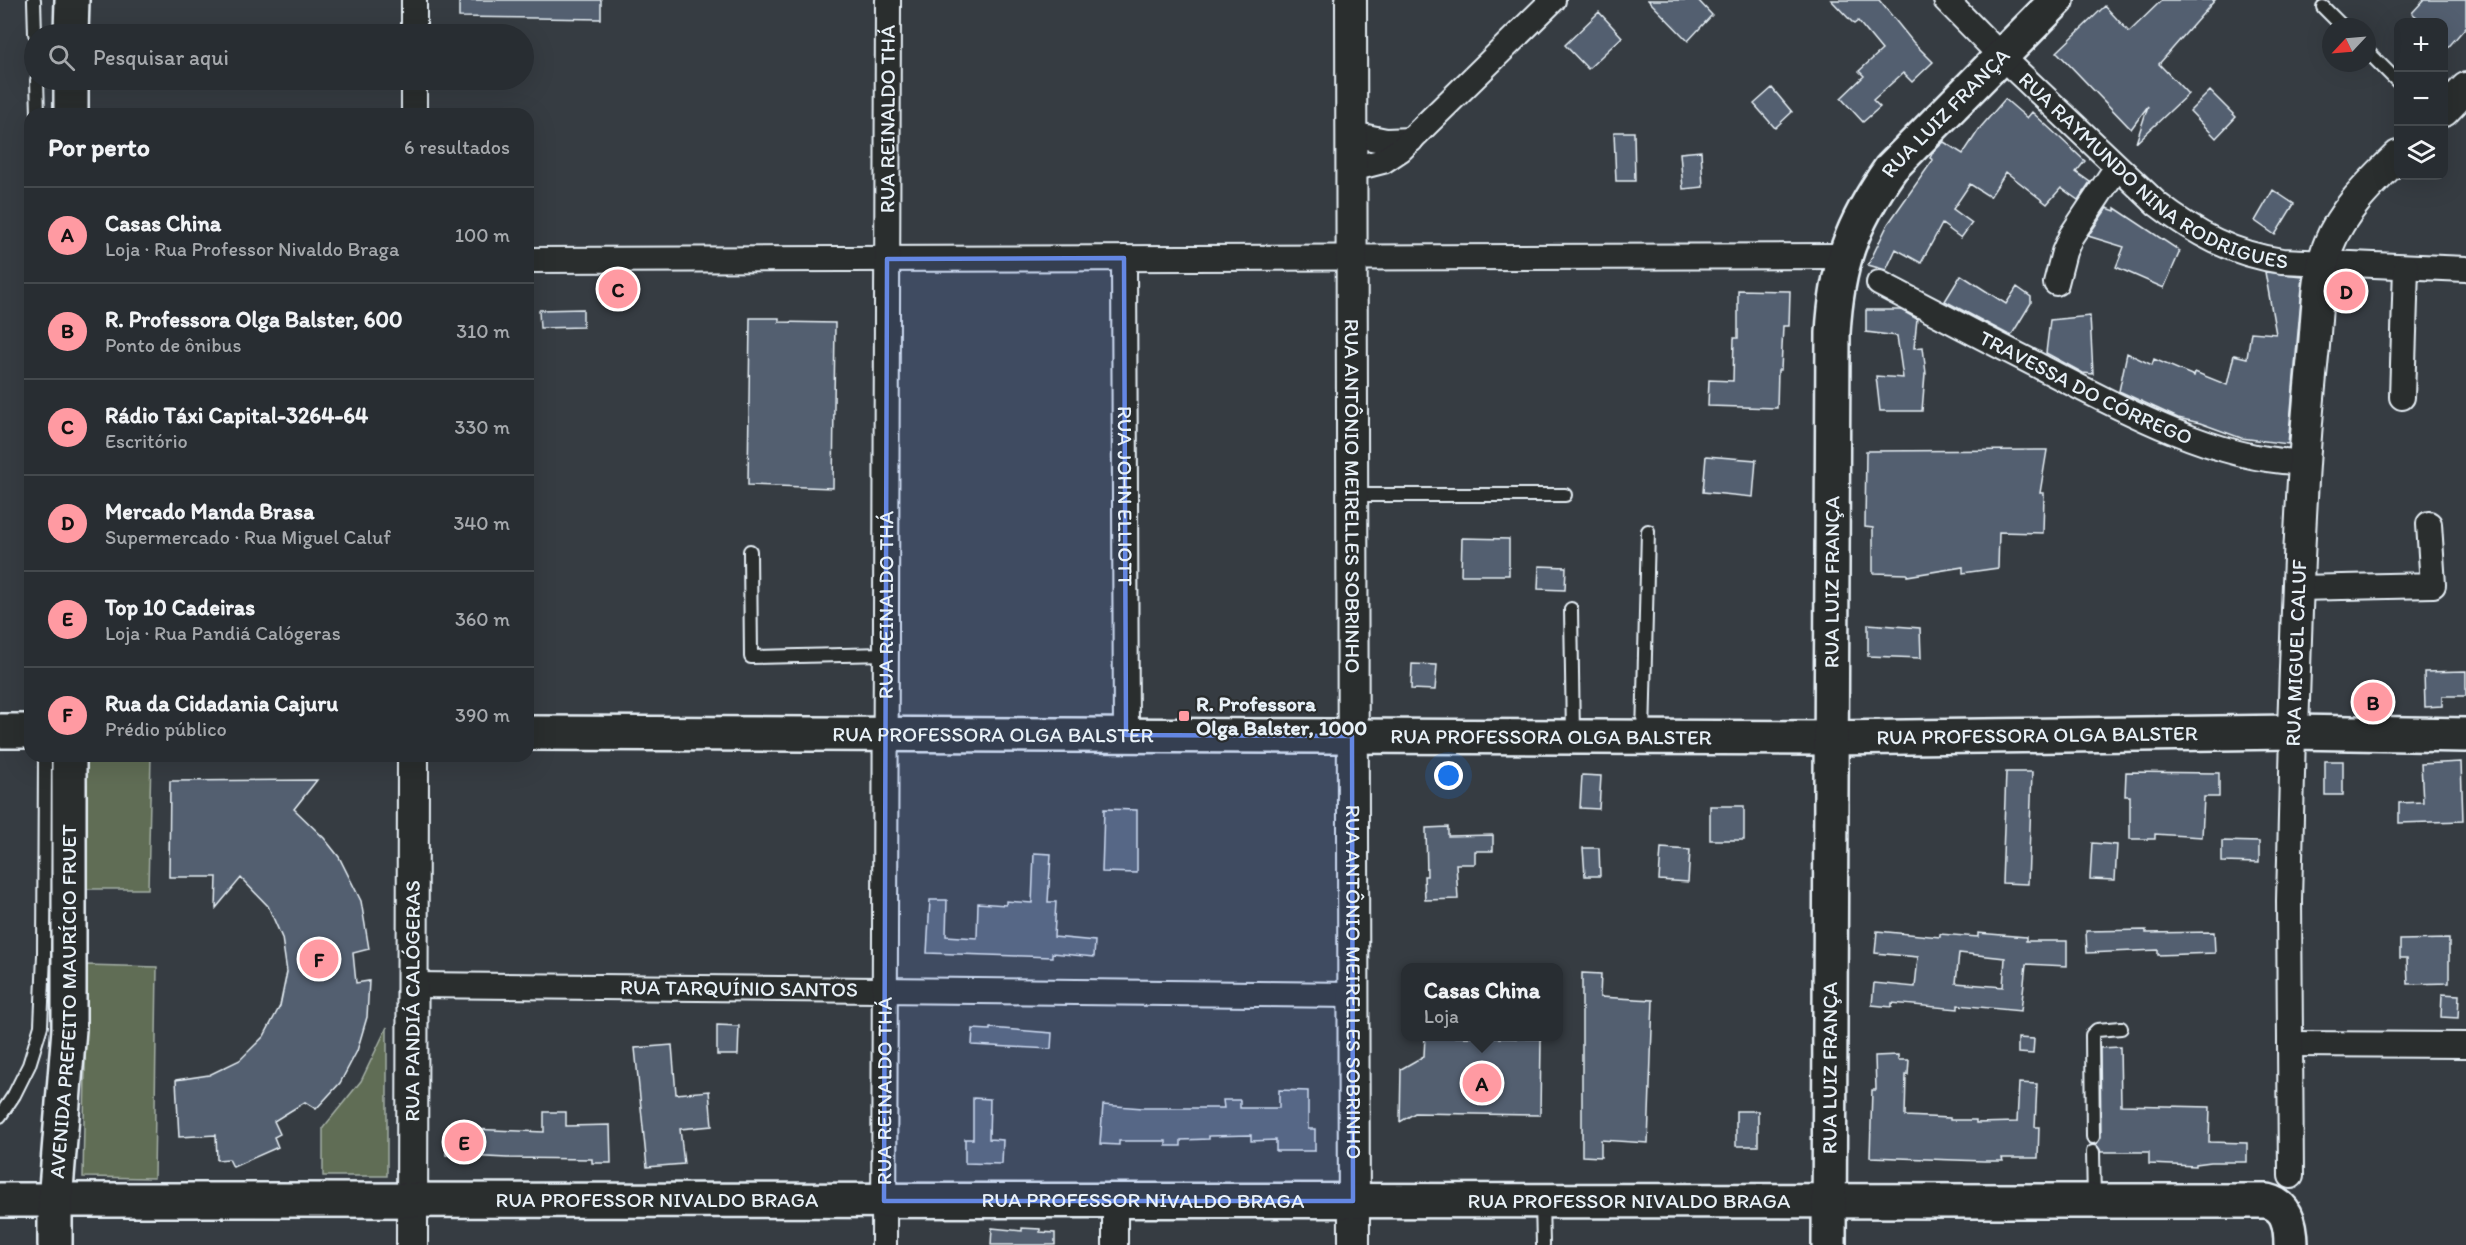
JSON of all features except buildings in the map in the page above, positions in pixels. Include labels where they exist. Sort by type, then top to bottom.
[{"type":"main road","points":[[71,24],[72,0]]},
{"type":"main road","name":"RUA LUIZ FRANÇA","points":[[1829,1245],[1833,333],[1839,279],[1852,231],[1870,197],[1891,168],[2057,0]]},
{"type":"main road","points":[[71,90],[71,108]]},
{"type":"main road","points":[[0,731],[24,731]]},
{"type":"main road","name":"RUA PROFESSORA OLGA BALSTER","points":[[534,733],[1831,738],[2293,732],[2466,735]]},
{"type":"main road","name":"AVENIDA PREFEITO MAURÍCIO FRUET","points":[[55,1245],[55,1201],[69,1029],[69,762]]},
{"type":"main road","name":"RUA PROFESSOR NIVALDO BRAGA","points":[[0,1200],[2267,1201],[2276,1204],[2284,1211],[2290,1228],[2291,1245]]},
{"type":"street","points":[[414,0],[414,24]]},
{"type":"street","name":"RUA REINALDO THÁ","points":[[884,1245],[888,0]]},
{"type":"street","name":"RUA ANTÔNIO MEIRELLES SOBRINHO","points":[[1351,0],[1353,1245]]},
{"type":"street","points":[[1352,168],[1383,161],[1411,140],[1553,0]]},
{"type":"street","name":"RUA RAYMUNDO NINA RODRIGUES","points":[[1946,0],[2001,56],[2157,204],[2182,224],[2208,240],[2233,251],[2259,258],[2466,269]]},
{"type":"street","points":[[2448,107],[2466,88]]},
{"type":"street","points":[[414,90],[414,108]]},
{"type":"street","points":[[1352,134],[1386,141],[1411,140]]},
{"type":"street","name":"RUA MIGUEL CALUF","points":[[2291,1176],[2289,877],[2298,588],[2304,462],[2323,263],[2332,237],[2346,215],[2394,160]]},
{"type":"street","points":[[2056,283],[2064,252],[2071,236],[2117,167]]},
{"type":"street","points":[[534,260],[1844,256]]},
{"type":"street","name":"RUA JOHN ELLIOTT","points":[[1124,258],[1126,735]]},
{"type":"street","points":[[2402,398],[2406,267]]},
{"type":"street","name":"TRAVESSA DO CÓRREGO","points":[[1879,284],[2136,415],[2182,434],[2269,460],[2304,462]]},
{"type":"street","points":[[2298,588],[2433,585],[2428,524]]},
{"type":"street","name":"RUA PANDIÁ CALÓGERAS","points":[[412,762],[412,1245]]},
{"type":"street","name":"RUA TARQUÍNIO SANTOS","points":[[412,985],[1353,995]]},
{"type":"street","points":[[2290,1044],[2466,1046]]},
{"type":"street","points":[[1115,1200],[1115,1245]]},
{"type":"lane","points":[[34,0],[35,24]]},
{"type":"lane","points":[[2323,7],[2334,18]]},
{"type":"lane","points":[[2376,60],[2394,78]]},
{"type":"lane","points":[[37,90],[38,108]]},
{"type":"lane","points":[[1352,495],[1565,495]]},
{"type":"lane","points":[[1643,737],[1648,531]]},
{"type":"lane","points":[[750,551],[751,657],[886,654]]},
{"type":"lane","points":[[1571,609],[1573,737]]},
{"type":"lane","points":[[0,1116],[29,1065],[41,1026],[44,955],[45,762]]},
{"type":"lane","points":[[2093,1137],[2092,1035],[2097,1030],[2121,1028]]},
{"type":"lane","points":[[2093,1152],[2094,1201]]},
{"type":"lane","points":[[1542,1201],[1543,1245]]},
{"type":"highlighted area","points":[[1124,258],[1126,735],[1352,736],[1353,1201],[884,1201],[887,259]]},
{"type":"green space","points":[[80,762],[151,762],[148,889],[78,889]]},
{"type":"green space","points":[[87,965],[157,967],[154,1178],[83,1177]]},
{"type":"green space","points":[[387,1027],[387,1176],[323,1176],[323,1128],[361,1081]]},
{"type":"place","name":"Rádio Táxi Capital-3264-64","points":[[618,289]]},
{"type":"place","name":"Mercado Manda Brasa","points":[[2346,291]]},
{"type":"place","name":"R. Professora Olga Balster, 600","points":[[2373,702]]},
{"type":"place","name":"R. Professora Olga Balster, 1000","points":[[1184,716]]},
{"type":"place","name":"Rua da Cidadania Cajuru","points":[[319,959]]},
{"type":"place","name":"Casas China","points":[[1482,1083]]},
{"type":"place","name":"Top 10 Cadeiras","points":[[464,1142]]}]
